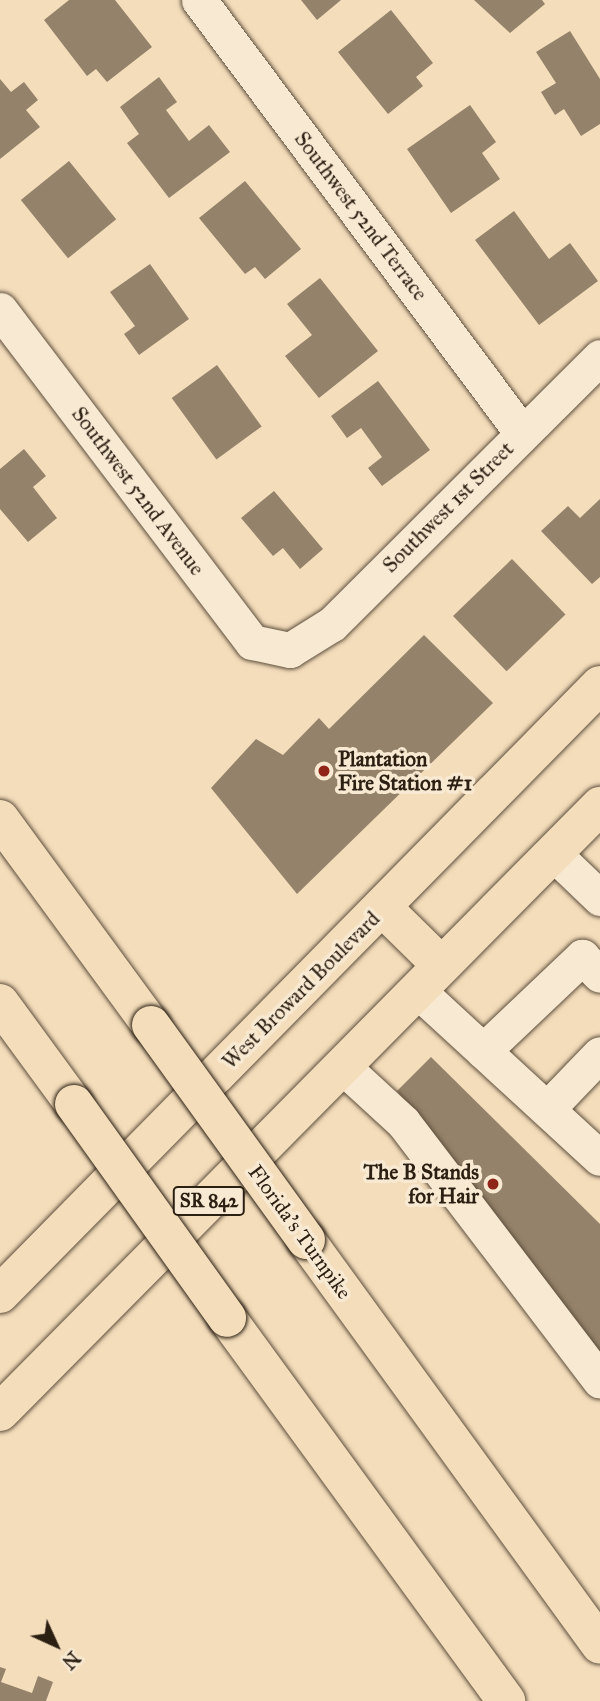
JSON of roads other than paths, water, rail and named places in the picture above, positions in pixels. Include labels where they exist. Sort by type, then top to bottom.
[{"type":"main road","name":"West Broward Boulevard","points":[[0,1294],[598,690]]},
{"type":"main road","name":"SR 842","points":[[0,1412],[600,806]]},
{"type":"main road","name":"Florida's Turnpike","points":[[0,818],[600,1644]]},
{"type":"main road","points":[[383,908],[429,977]]},
{"type":"main road","points":[[0,1003],[506,1701]]},
{"type":"street","name":"Southwest 52nd Terrace","points":[[200,0],[522,433]]},
{"type":"street","name":"Southwest 52nd Avenue","points":[[0,310],[252,642],[289,650]]},
{"type":"street","name":"Southwest 1st Street","points":[[289,650],[332,624],[600,357]]},
{"type":"street","points":[[554,854],[595,884]]},
{"type":"street","points":[[483,1051],[582,957],[600,975]]},
{"type":"street","points":[[429,977],[483,1051],[600,1158]]},
{"type":"street","points":[[547,1109],[600,1054]]},
{"type":"street","points":[[342,1066],[403,1122],[600,1381]]},
{"type":"place","name":"Plantation Fire Station #1","points":[[324,771]]},
{"type":"place","name":"The B Stands for Hair","points":[[493,1184]]}]
